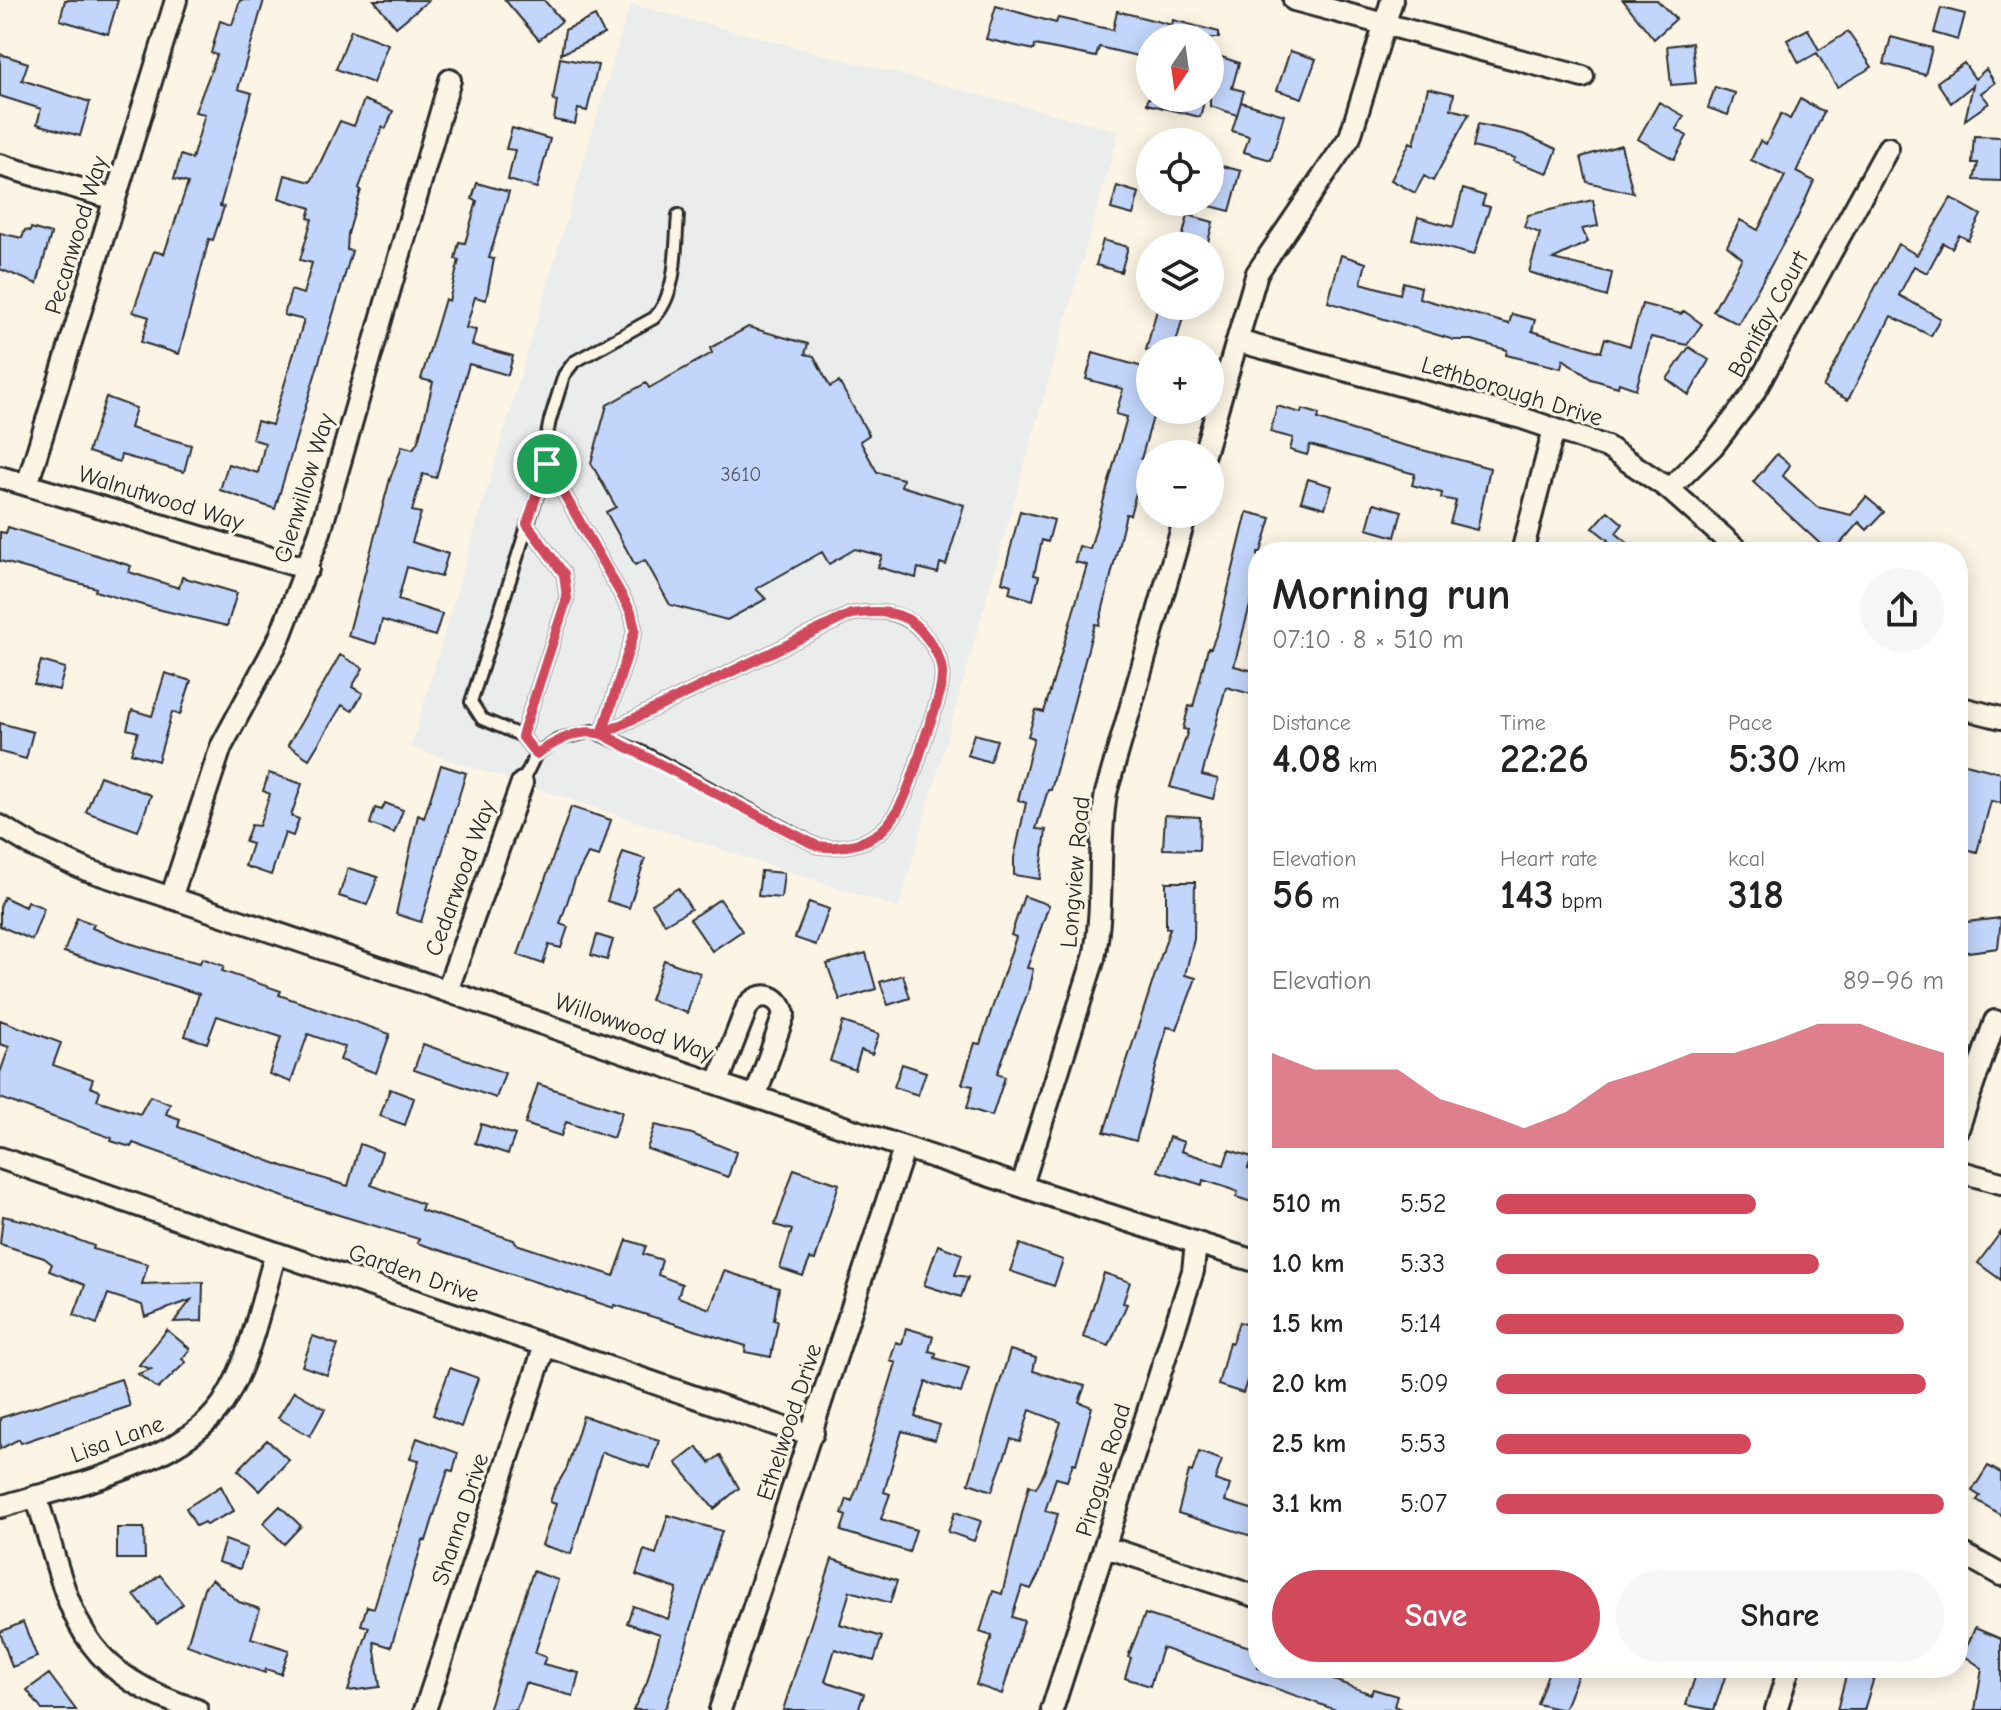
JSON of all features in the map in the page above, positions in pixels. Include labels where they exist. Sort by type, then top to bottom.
[{"type":"street","name":"Pecanwood Way","points":[[27,485],[176,0]]},
{"type":"street","points":[[1294,0],[1583,77]]},
{"type":"street","points":[[1208,440],[1257,273],[1350,137],[1392,0]]},
{"type":"street","name":"Glenwillow Way","points":[[171,898],[221,747],[279,639],[308,569],[450,80]]},
{"type":"street","name":"Bonifay Court","points":[[1669,489],[1721,437],[1753,394],[1888,148]]},
{"type":"street","points":[[0,165],[114,199]]},
{"type":"street","name":"Lethborough Drive","points":[[1237,341],[1554,429],[1607,447],[1669,489],[1729,542]]},
{"type":"street","points":[[1525,542],[1554,429]]},
{"type":"street","name":"Walnutwood Way","points":[[0,477],[308,569]]},
{"type":"street","name":"Longview Road","points":[[1022,1185],[1094,958],[1099,935],[1100,829],[1106,793],[1182,528]]},
{"type":"street","points":[[1968,710],[2001,718]]},
{"type":"street","name":"Cedarwood Way","points":[[447,991],[522,783]]},
{"type":"street","name":"Willowwood Way","points":[[0,826],[33,846],[87,870],[718,1082],[904,1149],[1248,1259]]},
{"type":"street","points":[[718,1082],[747,1007],[756,997],[768,996],[779,1002],[784,1014],[756,1095]]},
{"type":"street","points":[[1968,1100],[1995,1021]]},
{"type":"street","name":"Ethelwood Drive","points":[[720,1710],[904,1149]]},
{"type":"street","name":"Garden Drive","points":[[0,1158],[788,1429],[813,1433]]},
{"type":"street","points":[[1968,1174],[2001,1183]]},
{"type":"street","name":"Pirogue Road","points":[[1052,1710],[1193,1271],[1196,1243]]},
{"type":"street","name":"Lisa Lane","points":[[0,1507],[166,1452],[212,1417],[233,1385],[276,1253]]},
{"type":"street","name":"Shanna Drive","points":[[425,1710],[545,1345]]},
{"type":"street","points":[[36,1496],[74,1611],[95,1650],[125,1679],[143,1691],[197,1710]]},
{"type":"street","points":[[1106,1547],[1248,1594]]},
{"type":"street","points":[[1968,1557],[2001,1575]]},
{"type":"street","points":[[1776,1710],[1786,1678]]},
{"type":"lane","points":[[602,734],[635,630],[631,612],[547,464],[544,450],[564,375],[574,362],[654,318],[664,308],[670,292],[678,215]]},
{"type":"lane","points":[[536,754],[522,736],[482,719],[471,702],[547,464]]},
{"type":"lane","points":[[522,736],[567,598],[568,584],[527,524]]},
{"type":"lane","points":[[522,783],[536,754],[559,739],[592,731],[817,846],[835,849],[858,844],[877,835],[892,820],[916,767],[943,675],[939,658],[925,636],[902,616],[876,612],[851,614],[602,734]]},
{"type":"shaded area","points":[[630,4],[1119,131],[899,908],[411,747]]},
{"type":"building","points":[[65,0],[118,0],[108,34],[60,20]]},
{"type":"building","points":[[240,0],[264,0],[238,89],[252,93],[220,206],[224,207],[213,240],[209,239],[179,354],[141,342],[149,317],[133,312],[154,251],[164,254],[188,183],[174,179],[181,155],[192,159],[205,114],[195,112],[217,55],[211,53],[220,21],[232,25]]},
{"type":"building","points":[[374,0],[429,0],[396,27]]},
{"type":"building","points":[[505,0],[544,0],[562,21],[539,40]]},
{"type":"building","points":[[1623,0],[1657,0],[1676,19],[1654,39]]},
{"type":"building","points":[[996,6],[1056,23],[1058,18],[1113,30],[1117,11],[1168,24],[1136,24],[1136,56],[1099,47],[1096,57],[1035,45],[1034,50],[986,39]]},
{"type":"building","points":[[1941,8],[1965,14],[1958,40],[1934,33]]},
{"type":"building","points":[[595,16],[604,34],[561,54],[565,30]]},
{"type":"building","points":[[1808,29],[1819,50],[1848,32],[1872,67],[1837,87],[1817,53],[1799,63],[1787,40]]},
{"type":"building","points":[[351,30],[388,44],[373,83],[336,69]]},
{"type":"building","points":[[1891,37],[1932,48],[1925,75],[1884,64]]},
{"type":"building","points":[[1692,43],[1696,83],[1671,85],[1667,46]]},
{"type":"building","points":[[1290,51],[1316,59],[1302,98],[1277,90]]},
{"type":"building","points":[[0,54],[28,63],[22,80],[90,102],[80,136],[37,124],[41,109],[0,96]]},
{"type":"building","points":[[560,58],[598,65],[587,111],[578,109],[575,124],[554,120],[557,101],[553,100]]},
{"type":"building","points":[[1224,58],[1239,63],[1232,88],[1244,91],[1237,115],[1224,111]]},
{"type":"building","points":[[1964,63],[1975,79],[1986,69],[1995,83],[1981,93],[1989,103],[1965,120],[1973,85],[1951,103],[1937,82]]},
{"type":"building","points":[[1715,87],[1735,93],[1728,115],[1708,108]]},
{"type":"building","points":[[1428,88],[1454,94],[1451,109],[1469,114],[1433,181],[1424,176],[1415,193],[1391,180],[1410,142],[1414,144]]},
{"type":"building","points":[[1800,99],[1824,112],[1796,172],[1814,181],[1797,219],[1738,324],[1713,311],[1742,258],[1727,246],[1740,220],[1758,230],[1785,176],[1751,160],[1760,141],[1766,144],[1781,114],[1790,119]]},
{"type":"building","points":[[364,100],[393,111],[386,128],[382,127],[359,188],[361,190],[348,234],[347,250],[352,251],[275,509],[220,490],[228,464],[258,473],[265,443],[252,439],[257,421],[272,425],[304,320],[284,315],[291,290],[303,294],[312,263],[300,260],[312,219],[308,218],[311,208],[279,198],[285,175],[311,182],[340,121],[354,126]]},
{"type":"building","points":[[1241,102],[1284,115],[1271,160],[1244,152],[1249,136],[1232,131]]},
{"type":"building","points":[[1659,102],[1684,116],[1676,129],[1687,136],[1674,159],[1638,139]]},
{"type":"building","points":[[1180,112],[1201,112],[1200,117]]},
{"type":"building","points":[[1478,124],[1523,134],[1557,149],[1548,173],[1513,161],[1515,158],[1473,147]]},
{"type":"building","points":[[512,128],[550,139],[537,188],[508,180],[515,150],[506,149]]},
{"type":"building","points":[[1974,136],[2001,137],[2001,181],[1974,180],[1978,163],[1972,163]]},
{"type":"building","points":[[1621,145],[1633,193],[1587,182],[1581,157]]},
{"type":"building","points":[[1224,166],[1241,171],[1230,211],[1224,210]]},
{"type":"building","points":[[477,183],[509,192],[489,258],[494,259],[486,300],[475,297],[466,328],[476,330],[472,345],[513,356],[508,375],[469,364],[436,478],[423,474],[412,511],[421,513],[412,542],[448,554],[441,577],[407,567],[398,600],[442,614],[435,636],[382,620],[376,644],[348,636],[390,479],[402,446],[413,449],[418,441],[433,382],[421,379],[445,299],[449,301],[459,260],[455,259],[459,242],[465,243],[477,201],[472,199]]},
{"type":"building","points":[[1117,186],[1136,192],[1133,215],[1111,209]]},
{"type":"building","points":[[1463,189],[1485,196],[1482,205],[1490,207],[1474,255],[1412,239],[1418,217],[1453,227]]},
{"type":"building","points":[[1951,198],[1981,215],[1968,240],[1959,235],[1952,248],[1943,243],[1927,273],[1914,266],[1899,295],[1940,318],[1931,336],[1891,316],[1848,400],[1823,387],[1898,244],[1917,255]]},
{"type":"building","points":[[1593,200],[1598,226],[1582,229],[1588,242],[1553,259],[1612,273],[1607,297],[1529,272],[1540,233],[1524,227],[1528,215]]},
{"type":"building","points":[[1188,216],[1213,222],[1210,232],[1184,232]]},
{"type":"building","points":[[31,228],[51,234],[37,284],[0,269],[0,233],[22,238],[25,230],[30,231]]},
{"type":"building","points":[[1103,240],[1128,247],[1121,272],[1096,265]]},
{"type":"building","points":[[1341,255],[1366,263],[1361,283],[1400,294],[1403,282],[1421,287],[1419,298],[1509,324],[1512,314],[1535,320],[1532,331],[1601,352],[1605,338],[1630,346],[1642,304],[1681,314],[1684,311],[1702,324],[1687,345],[1651,337],[1636,389],[1619,383],[1618,387],[1591,379],[1563,359],[1561,368],[1506,355],[1507,350],[1472,340],[1454,340],[1328,302]]},
{"type":"building","points":[[1154,320],[1182,320],[1178,336],[1150,336]]},
{"type":"building","points":[[748,327],[808,344],[805,354],[814,356],[830,387],[839,382],[869,435],[860,441],[877,472],[903,479],[901,486],[964,505],[946,565],[940,563],[938,573],[918,568],[916,578],[878,567],[882,556],[855,549],[829,564],[822,552],[756,589],[766,599],[727,620],[670,605],[645,560],[635,565],[606,512],[616,507],[591,463],[607,405],[646,383],[649,388],[712,353],[710,348]]},
{"type":"building","points":[[1689,347],[1709,360],[1689,395],[1667,379]]},
{"type":"building","points":[[1093,353],[1136,365],[1136,424],[1151,424],[1146,440],[1136,440],[1136,493],[1130,515],[1126,514],[1099,625],[1095,624],[1051,790],[1048,790],[1036,829],[1046,830],[1040,879],[1014,875],[1014,858],[1026,803],[1018,800],[1034,738],[1028,736],[1036,710],[1044,712],[1087,565],[1075,562],[1079,546],[1090,549],[1127,417],[1116,414],[1123,389],[1086,379]]},
{"type":"building","points":[[106,397],[136,408],[130,428],[191,445],[184,472],[121,455],[119,462],[88,452]]},
{"type":"building","points":[[1277,406],[1301,413],[1302,409],[1319,414],[1318,419],[1377,438],[1490,468],[1477,530],[1450,523],[1456,501],[1441,498],[1442,493],[1412,485],[1415,474],[1310,445],[1307,455],[1290,450],[1293,438],[1270,432]]},
{"type":"building","points":[[1777,454],[1790,465],[1783,476],[1817,507],[1851,515],[1866,497],[1884,512],[1867,530],[1859,522],[1842,542],[1818,542],[1753,482]]},
{"type":"building","points":[[1308,479],[1332,486],[1325,508],[1301,501]]},
{"type":"building","points":[[1374,503],[1402,511],[1395,537],[1367,529]]},
{"type":"building","points":[[1020,511],[1054,520],[1048,542],[1042,540],[1034,575],[1039,576],[1033,600],[1009,593],[1011,585],[1002,582]]},
{"type":"building","points":[[1608,511],[1623,524],[1616,533],[1626,542],[1606,542],[1608,540],[1593,528]]},
{"type":"building","points":[[1247,512],[1271,518],[1264,542],[1248,542],[1248,613],[1234,666],[1248,670],[1248,693],[1226,687],[1202,775],[1218,779],[1213,799],[1170,787],[1188,730],[1183,729],[1189,706],[1193,707],[1208,648],[1211,648]]},
{"type":"building","points":[[8,527],[131,566],[129,572],[179,588],[182,577],[237,593],[227,626],[149,607],[95,591],[96,588],[0,561],[0,532],[6,533]]},
{"type":"building","points":[[340,655],[363,668],[352,687],[363,693],[352,711],[342,705],[309,759],[288,745]]},
{"type":"building","points":[[41,661],[65,668],[59,690],[34,684]]},
{"type":"building","points":[[165,673],[191,681],[180,715],[172,712],[158,761],[131,753],[138,732],[127,729],[132,710],[152,716]]},
{"type":"building","points":[[0,723],[33,732],[26,759],[0,752]]},
{"type":"building","points":[[974,734],[997,740],[990,762],[967,755]]},
{"type":"building","points":[[441,765],[466,773],[421,922],[396,914],[418,815],[424,818]]},
{"type":"building","points":[[1968,765],[2001,773],[2001,803],[1991,801],[1977,852],[1968,850]]},
{"type":"building","points":[[269,773],[302,784],[291,816],[299,819],[293,836],[285,833],[271,875],[245,866],[252,844],[245,842],[251,825],[259,826],[270,794],[263,791]]},
{"type":"building","points":[[100,776],[151,795],[138,831],[86,812]]},
{"type":"building","points":[[385,803],[403,810],[394,833],[370,824],[375,808],[382,810]]},
{"type":"building","points":[[571,807],[611,820],[599,857],[588,854],[575,879],[560,924],[568,927],[561,948],[549,945],[543,964],[518,955]]},
{"type":"building","points":[[1165,815],[1200,817],[1199,850],[1163,849]]},
{"type":"building","points":[[623,852],[645,859],[629,908],[607,901]]},
{"type":"building","points":[[348,868],[378,877],[367,905],[339,896]]},
{"type":"building","points":[[761,871],[784,873],[781,898],[758,896]]},
{"type":"building","points":[[1166,882],[1195,882],[1194,939],[1185,975],[1196,978],[1177,1029],[1167,1027],[1136,1141],[1104,1132],[1170,928],[1166,928]]},
{"type":"building","points":[[678,888],[691,909],[665,924],[652,904]]},
{"type":"building","points":[[1024,896],[1049,905],[1027,968],[1033,969],[1028,992],[997,1074],[1005,1077],[992,1116],[967,1108],[973,1086],[962,1084],[975,1043],[980,1044],[1016,937],[1011,935]]},
{"type":"building","points":[[4,897],[25,907],[27,901],[44,908],[32,940],[0,926],[0,907]]},
{"type":"building","points":[[720,899],[742,931],[712,951],[690,919]]},
{"type":"building","points":[[809,902],[829,909],[816,945],[795,938]]},
{"type":"building","points":[[77,918],[94,924],[92,928],[129,943],[179,958],[200,963],[202,958],[224,966],[222,971],[281,991],[279,995],[390,1034],[376,1073],[340,1060],[345,1047],[308,1034],[291,1082],[269,1074],[281,1037],[217,1016],[207,1043],[185,1036],[199,994],[64,952]]},
{"type":"building","points":[[2001,918],[1998,948],[1968,952],[1968,922]]},
{"type":"building","points":[[597,935],[613,940],[607,960],[591,955]]},
{"type":"building","points":[[866,953],[876,989],[840,1000],[827,964]]},
{"type":"building","points":[[664,960],[700,973],[687,1013],[650,1000]]},
{"type":"building","points":[[903,975],[910,998],[888,1005],[880,982]]},
{"type":"building","points":[[0,1020],[61,1043],[53,1065],[93,1079],[90,1087],[100,1091],[97,1100],[140,1114],[150,1096],[170,1104],[166,1114],[180,1119],[178,1127],[288,1168],[348,1186],[360,1144],[382,1152],[371,1185],[423,1204],[421,1210],[514,1240],[516,1244],[614,1276],[627,1240],[646,1246],[643,1254],[662,1260],[658,1275],[682,1284],[678,1297],[710,1309],[724,1271],[779,1288],[774,1320],[778,1321],[771,1357],[745,1352],[746,1346],[615,1305],[614,1308],[417,1243],[419,1239],[309,1206],[133,1143],[131,1147],[111,1141],[112,1138],[0,1098],[0,1073],[9,1047],[0,1044]]},
{"type":"building","points":[[843,1022],[879,1034],[872,1054],[861,1050],[855,1070],[830,1061]]},
{"type":"building","points":[[423,1044],[505,1073],[496,1098],[414,1070]]},
{"type":"building","points":[[902,1064],[926,1072],[918,1095],[894,1087]]},
{"type":"building","points":[[538,1084],[622,1112],[613,1138],[566,1122],[561,1136],[525,1124]]},
{"type":"building","points":[[390,1089],[414,1098],[405,1125],[380,1116]]},
{"type":"building","points":[[481,1124],[515,1135],[508,1154],[475,1143]]},
{"type":"building","points":[[655,1125],[692,1134],[736,1152],[728,1177],[647,1149]]},
{"type":"building","points":[[1169,1137],[1184,1142],[1181,1151],[1224,1165],[1229,1150],[1248,1156],[1248,1201],[1236,1197],[1238,1192],[1222,1186],[1203,1180],[1202,1185],[1158,1171]]},
{"type":"building","points":[[794,1169],[839,1184],[815,1260],[810,1259],[803,1276],[780,1268],[792,1230],[775,1225]]},
{"type":"building","points":[[3,1216],[34,1223],[94,1246],[93,1249],[148,1264],[142,1284],[203,1282],[202,1321],[174,1322],[191,1300],[145,1317],[142,1305],[108,1294],[97,1324],[74,1315],[85,1285],[49,1271],[52,1264],[44,1258],[0,1244]]},
{"type":"building","points":[[2001,1232],[2001,1280],[1978,1263]]},
{"type":"building","points":[[1020,1244],[1063,1260],[1054,1286],[1010,1271]]},
{"type":"building","points":[[938,1245],[962,1254],[955,1275],[968,1277],[961,1297],[924,1285]]},
{"type":"building","points":[[1104,1273],[1130,1282],[1123,1303],[1127,1304],[1109,1346],[1083,1337]]},
{"type":"building","points":[[1239,1322],[1248,1325],[1248,1378],[1243,1393],[1218,1385],[1229,1342],[1232,1343]]},
{"type":"building","points":[[906,1328],[933,1336],[929,1351],[936,1353],[935,1358],[969,1368],[961,1393],[926,1382],[915,1417],[940,1425],[935,1440],[902,1431],[884,1492],[890,1494],[881,1519],[916,1530],[909,1552],[841,1531],[846,1516],[842,1514],[847,1499],[852,1501],[859,1483],[896,1363],[890,1361],[896,1342],[902,1344]]},
{"type":"building","points":[[167,1330],[190,1349],[182,1359],[186,1362],[158,1389],[138,1374],[151,1369],[139,1365]]},
{"type":"building","points":[[313,1336],[338,1345],[327,1375],[302,1366]]},
{"type":"building","points":[[1010,1350],[1036,1358],[1033,1371],[1085,1386],[1079,1402],[1092,1407],[1076,1464],[1073,1463],[1067,1481],[1056,1478],[1045,1511],[1058,1514],[1040,1572],[1031,1589],[1022,1586],[1012,1617],[1024,1621],[1002,1694],[976,1685],[992,1636],[980,1632],[993,1591],[1002,1594],[1029,1485],[1036,1488],[1044,1473],[1061,1422],[1030,1410],[1020,1442],[1011,1439],[992,1491],[969,1483]]},
{"type":"building","points":[[450,1368],[478,1378],[461,1427],[433,1415]]},
{"type":"building","points":[[121,1379],[130,1406],[21,1443],[19,1439],[0,1449],[0,1418]]},
{"type":"building","points":[[294,1391],[325,1409],[310,1436],[278,1418]]},
{"type":"building","points":[[583,1416],[659,1440],[650,1468],[602,1452],[571,1554],[542,1545],[556,1504],[550,1502],[567,1468]]},
{"type":"building","points":[[417,1438],[458,1453],[453,1471],[448,1470],[426,1541],[423,1540],[391,1647],[374,1642],[380,1687],[348,1691],[369,1627],[361,1625],[367,1606],[374,1608],[419,1460],[410,1458]]},
{"type":"building","points":[[267,1440],[289,1460],[260,1491],[238,1470]]},
{"type":"building","points":[[697,1447],[710,1463],[720,1455],[739,1488],[714,1509],[676,1463]]},
{"type":"building","points":[[1199,1452],[1222,1460],[1215,1480],[1230,1485],[1225,1501],[1248,1508],[1248,1535],[1178,1513],[1189,1471],[1192,1472]]},
{"type":"building","points":[[1988,1466],[2001,1473],[2001,1515],[1977,1500],[1980,1496],[1972,1491]]},
{"type":"building","points":[[221,1486],[234,1511],[206,1525],[204,1522],[196,1526],[186,1508]]},
{"type":"building","points":[[280,1506],[301,1526],[284,1544],[263,1523]]},
{"type":"building","points":[[955,1512],[981,1521],[974,1541],[948,1532]]},
{"type":"building","points":[[668,1515],[722,1531],[667,1705],[663,1710],[633,1710],[647,1682],[660,1634],[627,1623],[633,1606],[668,1619],[677,1589],[636,1575],[644,1550],[656,1554]]},
{"type":"building","points":[[117,1528],[144,1528],[145,1559],[117,1559]]},
{"type":"building","points":[[225,1540],[247,1548],[240,1569],[218,1562]]},
{"type":"building","points":[[832,1559],[897,1581],[890,1603],[850,1591],[840,1624],[882,1637],[874,1661],[835,1649],[825,1681],[864,1694],[858,1710],[783,1710]]},
{"type":"building","points":[[533,1571],[558,1580],[535,1653],[546,1657],[543,1664],[579,1673],[573,1696],[525,1683],[516,1710],[488,1710]]},
{"type":"building","points":[[160,1575],[183,1604],[157,1624],[134,1595]]},
{"type":"building","points":[[212,1579],[239,1602],[260,1609],[251,1638],[289,1650],[281,1674],[266,1669],[265,1673],[187,1645],[204,1588]]},
{"type":"building","points":[[1145,1614],[1248,1646],[1248,1678],[1328,1678],[1371,1694],[1373,1689],[1397,1696],[1394,1706],[1403,1710],[1336,1710],[1162,1648],[1150,1686],[1125,1678],[1131,1658],[1128,1657]]},
{"type":"building","points":[[23,1622],[37,1657],[12,1667],[0,1632]]},
{"type":"building","points":[[1975,1628],[2001,1639],[2001,1710],[1975,1710],[1982,1668],[1968,1658],[1968,1644]]},
{"type":"building","points":[[49,1674],[76,1710],[42,1710],[27,1690]]},
{"type":"building","points":[[1546,1678],[1577,1678],[1564,1710],[1537,1704]]},
{"type":"building","points":[[1695,1678],[1725,1678],[1714,1710],[1686,1705]]},
{"type":"building","points":[[1845,1678],[1874,1678],[1864,1710],[1837,1710]]},
{"type":"route","points":[[547,464],[527,524],[568,584],[567,598],[522,736],[536,754],[559,739],[592,731],[602,734],[851,614],[876,612],[902,616],[925,636],[939,658],[943,675],[916,767],[892,820],[877,835],[858,844],[835,849],[817,846],[644,753],[602,734],[635,630],[631,612],[547,464]]}]
